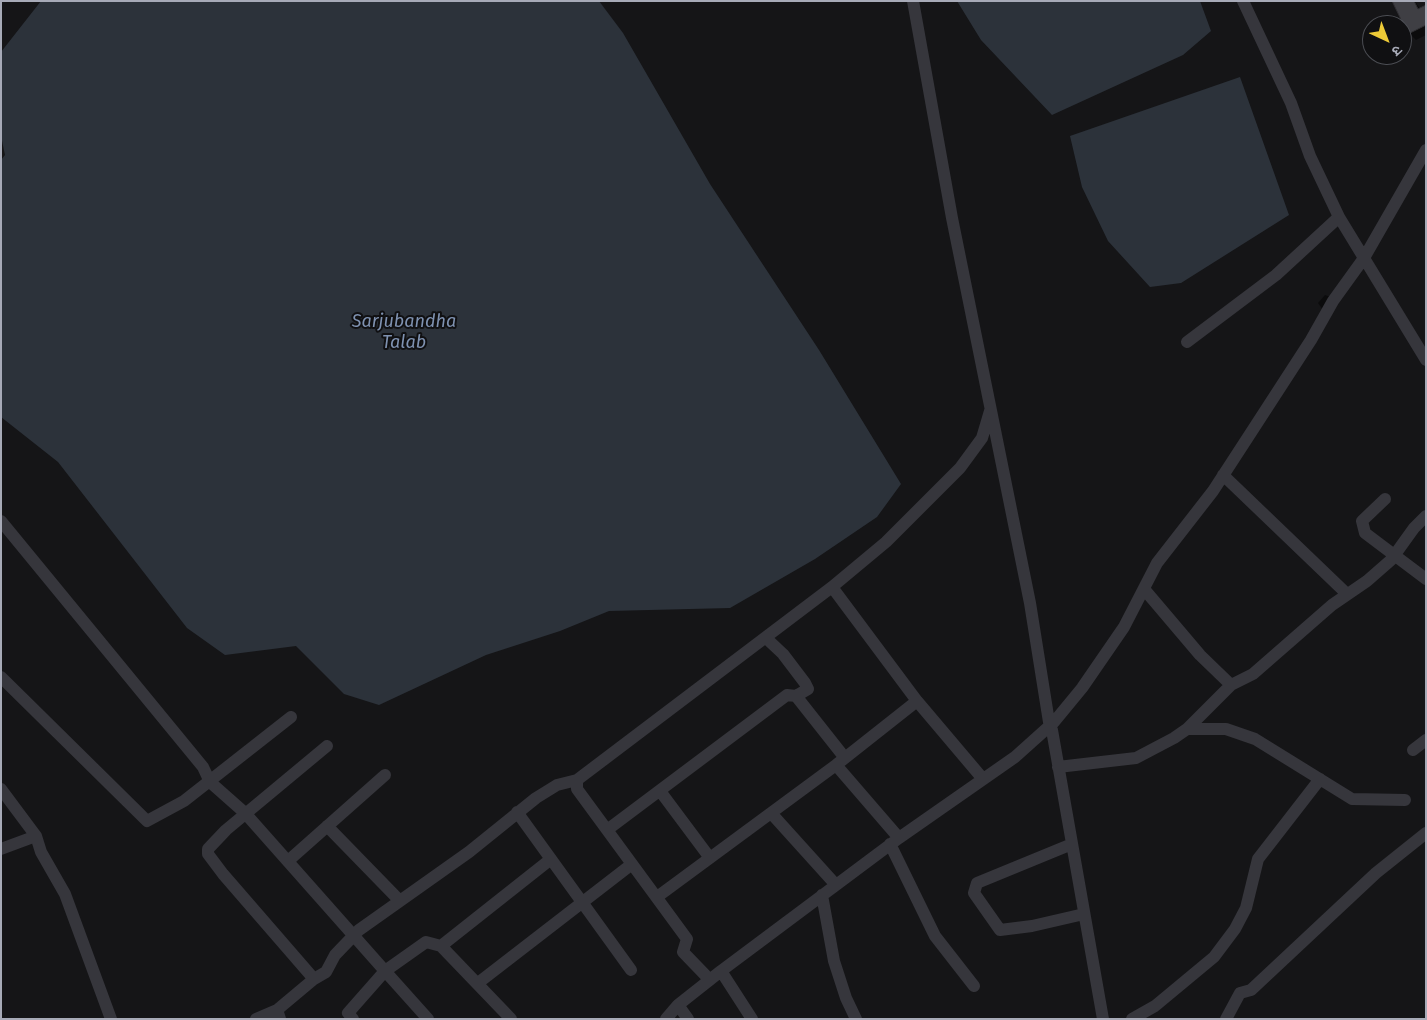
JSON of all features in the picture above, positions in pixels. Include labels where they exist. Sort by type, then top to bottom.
[{"type":"street","points":[[913,1],[952,218],[1030,603],[1103,1019]]},
{"type":"street","points":[[1243,1],[1291,103],[1310,156],[1338,217],[1426,360]]},
{"type":"street","points":[[666,1019],[678,1005],[721,971],[895,841],[1015,757],[1050,725],[1110,649],[1124,627],[1157,563],[1223,475],[1311,340],[1333,301],[1364,258],[1426,150]]},
{"type":"street","points":[[1187,342],[1276,275],[1338,217]]},
{"type":"street","points":[[256,1019],[278,1014],[314,979],[326,972],[335,955],[352,935],[469,852],[517,812],[557,785],[577,780],[832,587],[886,542],[960,468],[982,438],[991,409]]},
{"type":"street","points":[[1223,475],[1347,594]]},
{"type":"street","points":[[1385,499],[1362,521],[1365,534],[1426,579]]},
{"type":"street","points":[[1058,767],[1136,758],[1147,754],[1187,729],[1231,685],[1253,674],[1332,605],[1367,581],[1395,555],[1414,528],[1426,516]]},
{"type":"street","points":[[1,522],[203,767],[210,782],[245,813],[428,1019]]},
{"type":"street","points":[[832,587],[918,701],[983,779]]},
{"type":"street","points":[[1144,589],[1200,655],[1231,685]]},
{"type":"street","points":[[607,830],[787,695],[796,696],[808,689],[783,654],[766,638]]},
{"type":"street","points":[[1,677],[148,821],[184,801],[291,717]]},
{"type":"street","points":[[796,696],[895,841],[934,936],[974,986]]},
{"type":"street","points":[[657,897],[840,762],[918,701]]},
{"type":"street","points":[[1187,729],[1226,729],[1255,739],[1352,799],[1405,800]]},
{"type":"street","points":[[1413,750],[1426,740]]},
{"type":"street","points":[[314,979],[208,854],[213,842],[245,813],[327,746]]},
{"type":"street","points":[[288,861],[385,775]]},
{"type":"street","points":[[1132,1019],[1155,1006],[1214,957],[1235,929],[1246,908],[1258,859],[1320,779]]},
{"type":"street","points":[[577,780],[577,789],[687,939],[683,952],[710,980]]},
{"type":"street","points":[[1,788],[36,836],[41,852],[66,894],[111,1019]]},
{"type":"street","points":[[660,791],[710,858]]},
{"type":"street","points":[[517,812],[631,970]]},
{"type":"street","points":[[771,813],[836,885]]},
{"type":"street","points":[[327,826],[400,901]]},
{"type":"street","points":[[1226,1019],[1240,993],[1251,990],[1376,873],[1426,833]]},
{"type":"street","points":[[1,849],[36,836]]},
{"type":"street","points":[[1072,844],[978,883],[974,893],[1000,930],[1024,928],[1084,914]]},
{"type":"street","points":[[441,946],[551,859]]},
{"type":"street","points":[[478,983],[632,864]]},
{"type":"street","points":[[822,895],[834,961],[846,998],[856,1019]]},
{"type":"street","points":[[352,1019],[348,1013],[385,970],[426,942],[441,946],[511,1019]]},
{"type":"street","points":[[721,971],[752,1019]]},
{"type":"street","points":[[678,1005],[688,1019]]},
{"type":"water","name":"Sarjubandha Talab","points":[[41,1],[599,1],[623,33],[710,184],[819,350],[901,484],[877,517],[815,559],[730,608],[609,611],[560,631],[486,655],[379,705],[344,694],[296,646],[225,655],[187,628],[58,462],[1,417],[1,160],[5,155],[1,136],[1,52]]},
{"type":"water","points":[[957,1],[1200,1],[1211,31],[1183,55],[1052,115],[981,40]]},
{"type":"water","points":[[1240,77],[1289,215],[1181,283],[1150,287],[1108,241],[1082,187],[1070,136]]},
{"type":"building","points":[[1392,1],[1414,1],[1418,9],[1426,5],[1426,25],[1412,32],[1412,15],[1399,15]]}]
